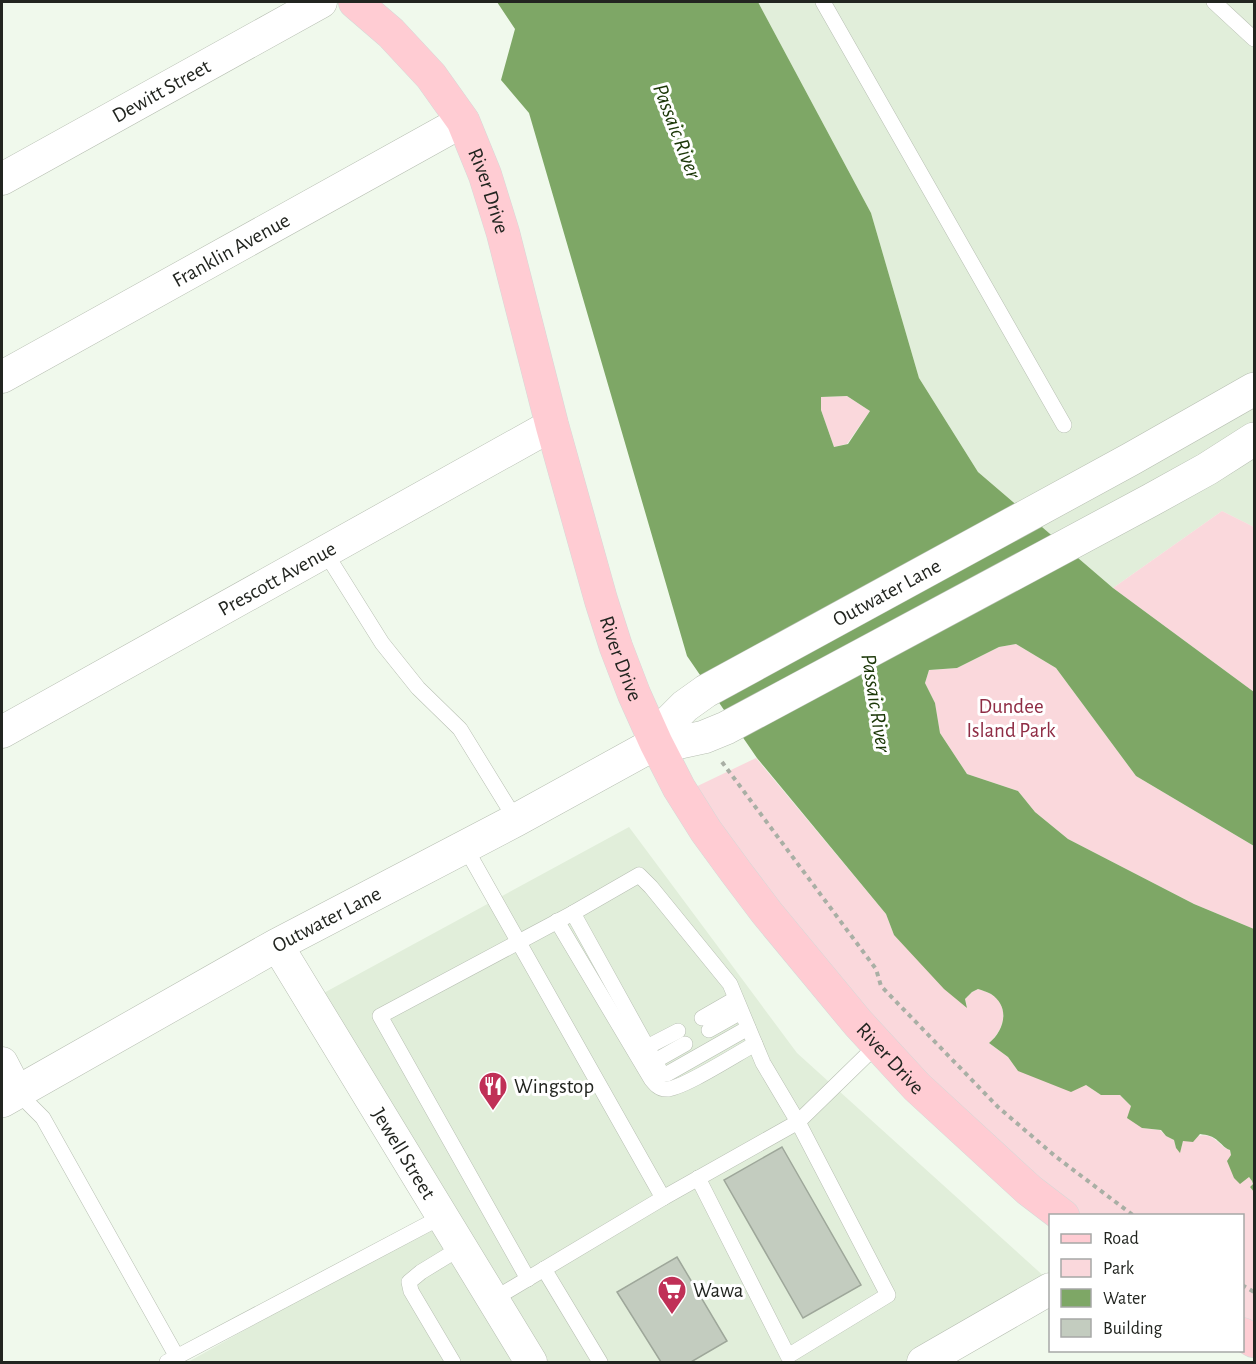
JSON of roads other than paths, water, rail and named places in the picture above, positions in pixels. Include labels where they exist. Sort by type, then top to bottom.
[{"type":"main road","name":"River Drive","points":[[355,2],[392,33],[431,76],[463,121],[485,175],[503,233],[552,425],[616,647],[634,694],[679,788],[706,831],[736,872],[807,963],[877,1045],[925,1095],[1029,1190],[1062,1214]]},
{"type":"street","name":"Dewitt Street","points":[[2,179],[321,2]]},
{"type":"street","name":"Franklin Avenue","points":[[2,377],[463,121]]},
{"type":"street","name":"Outwater Lane","points":[[656,743],[669,722],[685,706],[706,691],[1254,390]]},
{"type":"street","name":"Prescott Avenue","points":[[2,732],[552,425]]},
{"type":"street","name":"Outwater Lane","points":[[9,1096],[278,945],[516,820],[656,743],[681,742],[715,733],[1207,469],[1254,439]]},
{"type":"street","name":"Jewell Street","points":[[278,945],[531,1362]]},
{"type":"street","points":[[2,1063],[9,1096]]},
{"type":"street","points":[[923,1362],[1049,1290]]},
{"type":"lane","points":[[823,2],[1064,425]]},
{"type":"lane","points":[[1214,2],[1254,39]]},
{"type":"lane","points":[[324,552],[382,643],[418,688],[460,729],[516,820]]},
{"type":"lane","points":[[465,846],[663,1198]]},
{"type":"lane","points":[[528,1279],[381,1016],[639,875],[730,984],[763,1063],[798,1122],[888,1295],[785,1360],[698,1178]]},
{"type":"lane","points":[[573,913],[662,1074],[667,1074],[748,1028]]},
{"type":"lane","points":[[557,921],[651,1079],[663,1090],[685,1083],[755,1044]]},
{"type":"lane","points":[[705,1024],[738,1006]]},
{"type":"lane","points":[[651,1054],[682,1037]]},
{"type":"lane","points":[[494,1299],[663,1198],[798,1122],[877,1045]]},
{"type":"lane","points":[[9,1096],[43,1118],[164,1332],[172,1360],[443,1216]]},
{"type":"lane","points":[[453,1362],[411,1291],[409,1282],[462,1247]]},
{"type":"lane","points":[[544,1269],[600,1362]]},
{"type":"water","name":"Passaic River","points":[[497,2],[758,2],[871,213],[919,378],[978,472],[1113,588],[1254,692],[1254,846],[1136,776],[1056,668],[1016,644],[999,647],[957,668],[929,670],[925,683],[935,703],[940,733],[967,774],[1018,791],[1035,812],[1068,839],[1194,904],[1254,929],[1254,1192],[1250,1187],[1253,1184],[1249,1177],[1240,1184],[1234,1178],[1227,1161],[1231,1155],[1230,1150],[1216,1139],[1200,1134],[1193,1142],[1183,1141],[1180,1153],[1174,1140],[1161,1130],[1142,1128],[1127,1118],[1131,1106],[1120,1095],[1101,1095],[1086,1085],[1071,1092],[1018,1071],[1008,1057],[989,1043],[998,1032],[1003,1019],[1001,1005],[997,999],[978,989],[965,999],[967,1008],[944,989],[894,935],[886,914],[757,758],[687,656],[529,113],[501,80],[515,29]],"holes":[[[847,396],[870,411],[848,444],[834,447],[821,410],[821,397]]]},
{"type":"place","name":"Wingstop","points":[[493,1112]]},
{"type":"place","name":"Wawa","points":[[672,1316]]},
{"type":"park label","name":"Dundee Island Park","points":[[1011,718]]}]
